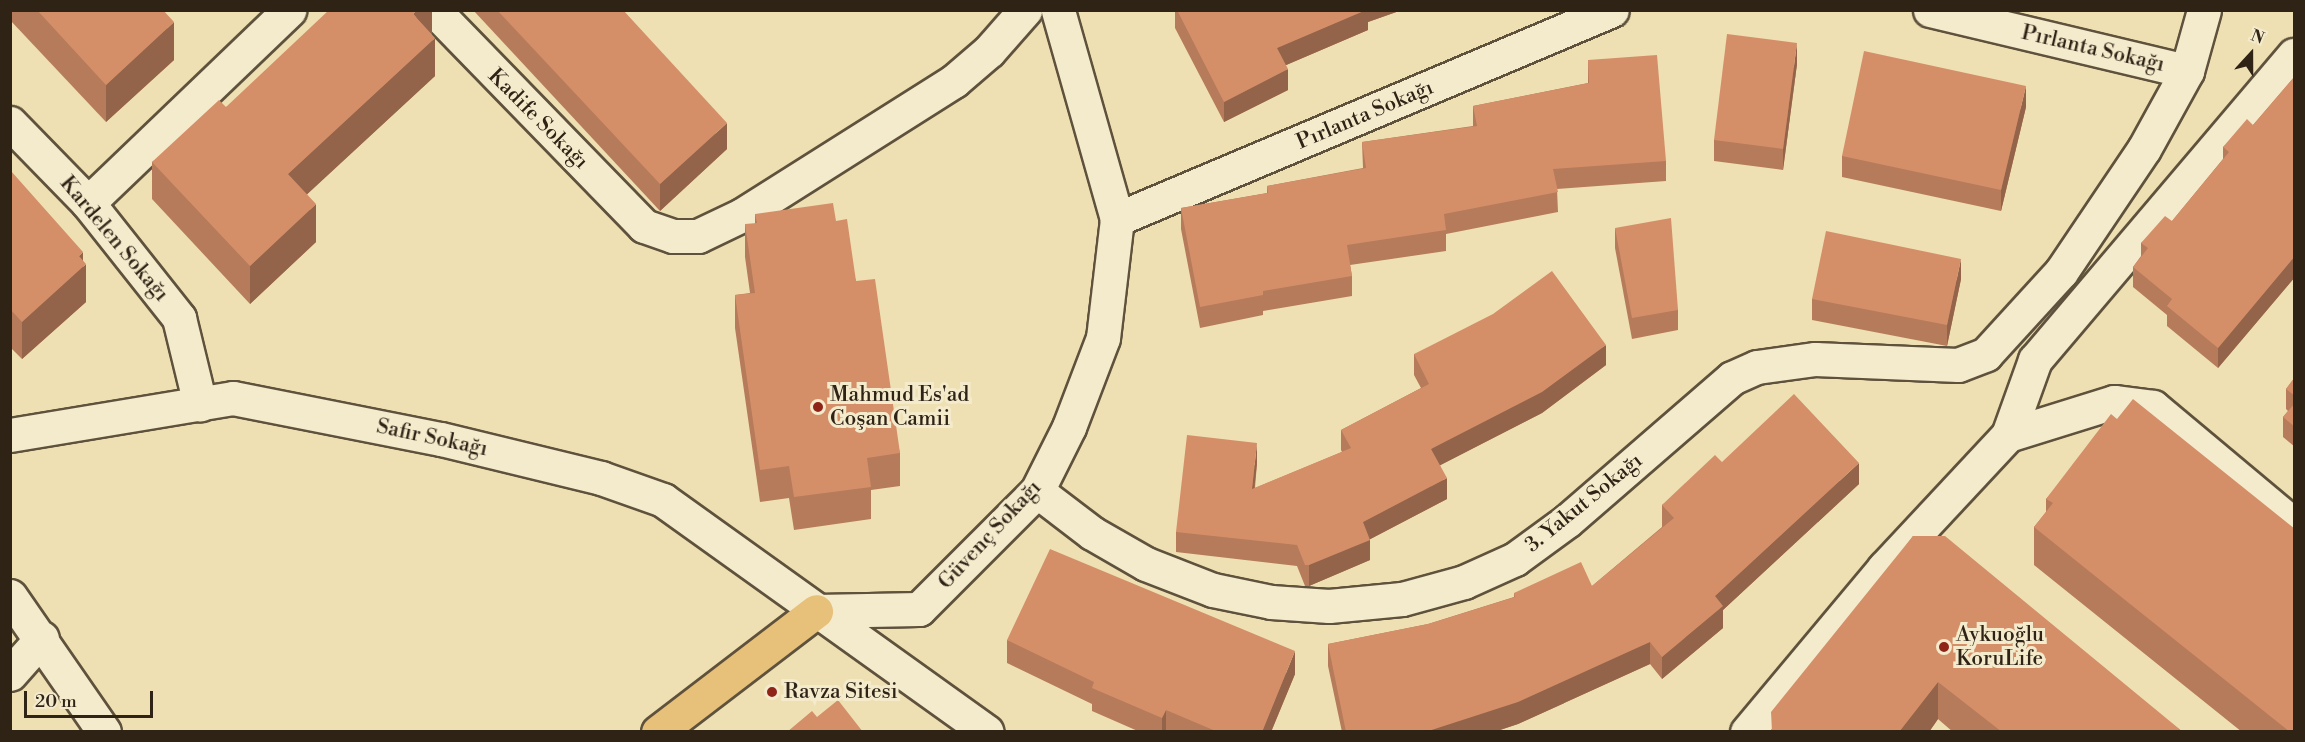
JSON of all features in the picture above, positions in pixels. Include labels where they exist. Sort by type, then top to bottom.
[{"type":"main road","points":[[657,732],[816,611]]},
{"type":"street","points":[[88,203],[289,10]]},
{"type":"street","name":"Kadife Sokağı","points":[[434,10],[644,226],[673,236],[698,236],[742,214],[954,81],[989,51],[1025,10]]},
{"type":"street","name":"Güvenç Sokağı","points":[[816,611],[919,609],[1037,491],[1069,427],[1102,338],[1117,219],[1058,10]]},
{"type":"street","name":"Pırlanta Sokağı","points":[[1117,219],[1612,10]]},
{"type":"street","name":"Pırlanta Sokağı","points":[[1930,10],[2187,71]]},
{"type":"street","points":[[2187,71],[2204,10]]},
{"type":"street","points":[[1747,732],[1884,568],[2007,435],[2035,360],[2295,55]]},
{"type":"street","name":"3. Yakut Sokağı","points":[[1037,491],[1092,533],[1146,564],[1213,590],[1271,602],[1329,606],[1402,599],[1464,582],[1515,558],[1567,521],[1732,378],[1757,367],[1815,359],[1958,365],[1986,354],[2008,334],[2061,272],[2144,149],[2187,71]]},
{"type":"street","name":"Kardelen Sokağı","points":[[14,132],[88,203],[179,318],[200,404]]},
{"type":"street","name":"Safir Sokağı","points":[[10,435],[233,398],[441,439],[601,478],[663,500],[987,732]]},
{"type":"street","points":[[2007,435],[2114,402],[2153,407],[2295,525]]},
{"type":"street","points":[[10,596],[42,638],[104,732]]},
{"type":"street","points":[[10,674],[42,638]]},
{"type":"building","points":[[37,10],[163,10],[174,22],[106,85]]},
{"type":"building","points":[[329,10],[417,10],[413,14],[435,38],[288,174],[316,204],[250,266],[152,162],[219,100],[226,107]]},
{"type":"building","points":[[497,10],[623,10],[727,123],[660,184]]},
{"type":"building","points":[[1177,10],[1366,10],[1277,48],[1288,69],[1224,102]]},
{"type":"building","points":[[1727,34],[1797,43],[1783,149],[1714,140]]},
{"type":"building","points":[[1864,51],[2026,86],[2001,190],[1842,156]]},
{"type":"building","points":[[1657,55],[1666,161],[1553,169],[1558,192],[1444,214],[1446,230],[1347,245],[1352,276],[1263,291],[1263,295],[1200,307],[1181,208],[1268,193],[1267,186],[1366,168],[1362,142],[1477,126],[1473,106],[1589,83],[1588,60]]},
{"type":"building","points":[[2295,76],[2295,256],[2218,348],[2167,306],[2172,299],[2133,267],[2148,248],[2141,243],[2165,216],[2172,221],[2229,152],[2223,147],[2247,119],[2253,125]]},
{"type":"building","points":[[11,171],[83,252],[79,256],[86,264],[22,322],[10,309]]},
{"type":"building","name":"Mahmud Es'ad Coşan Camii","points":[[833,203],[836,221],[847,219],[856,281],[875,279],[900,453],[867,458],[871,487],[794,497],[789,466],[760,470],[735,295],[755,293],[745,224],[757,223],[755,214]]},
{"type":"building","points":[[1671,218],[1678,310],[1632,318],[1615,228]]},
{"type":"building","points":[[1826,231],[1961,259],[1947,325],[1812,299]]},
{"type":"building","points":[[1552,271],[1606,345],[1542,392],[1431,449],[1447,478],[1363,522],[1370,540],[1305,565],[1297,545],[1176,532],[1187,435],[1257,443],[1252,489],[1351,448],[1341,430],[1429,384],[1414,354],[1493,314]]},
{"type":"building","points":[[2295,377],[2295,396],[2286,389]]},
{"type":"building","points":[[1794,394],[1859,463],[1715,596],[1723,606],[1662,657],[1650,642],[1518,702],[1425,732],[1346,732],[1328,644],[1428,624],[1515,597],[1514,593],[1581,562],[1592,586],[1674,518],[1662,505],[1715,455],[1722,462]]},
{"type":"building","points":[[2133,399],[2295,529],[2295,732],[2290,732],[2034,527],[2053,503],[2046,499],[2111,414],[2117,419]]},
{"type":"building","points":[[2295,403],[2295,427],[2283,417]]},
{"type":"building","name":"Aykuoğlu KoruLife","points":[[1913,536],[1945,536],[2183,732],[2002,732],[1938,682],[1899,732],[1772,732],[1771,712]]},
{"type":"building","points":[[1050,549],[1295,651],[1262,732],[1218,732],[1166,710],[1162,718],[1092,688],[1094,682],[1007,640]]},
{"type":"building","points":[[838,700],[863,732],[787,732],[812,711],[817,717]]},
{"type":"place","name":"Mahmud Es'ad Coşan Camii","points":[[818,407]]},
{"type":"place","name":"Aykuoğlu KoruLife","points":[[1944,647]]},
{"type":"place","name":"Ravza Sitesi","points":[[772,692]]}]
